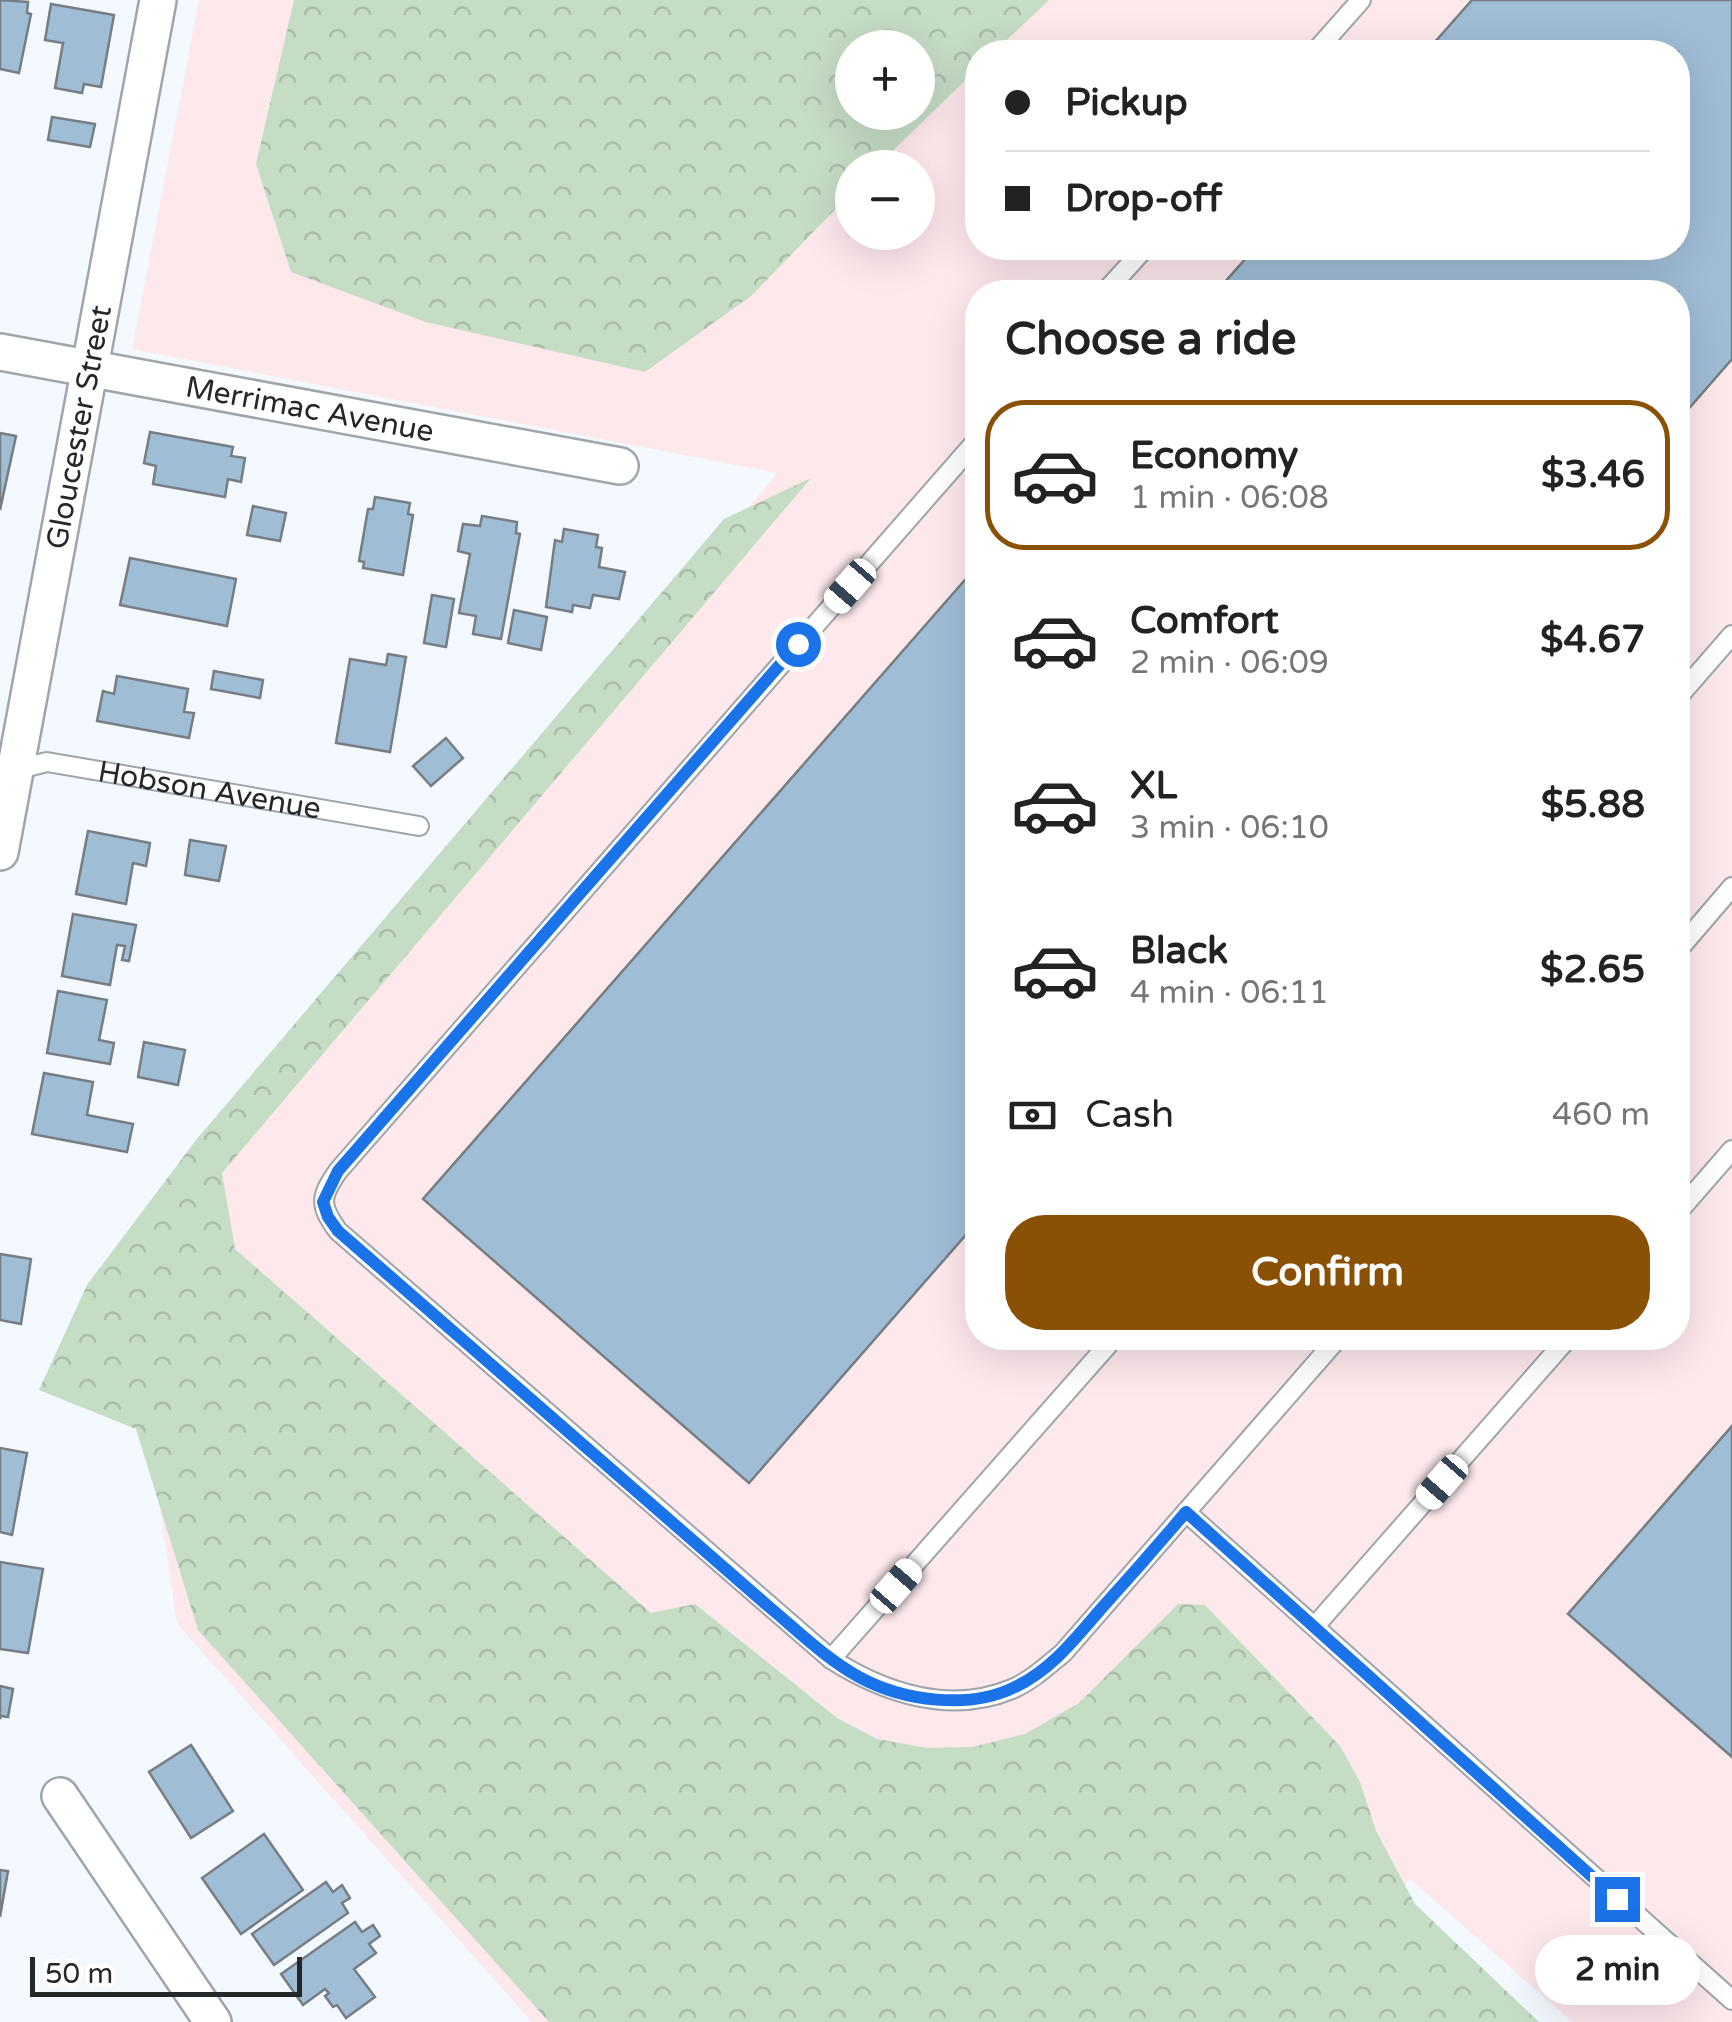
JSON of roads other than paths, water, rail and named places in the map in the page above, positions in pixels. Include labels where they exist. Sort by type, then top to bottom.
[{"type":"street","name":"Gloucester Street","points":[[0,852],[8,768],[91,369],[158,0]]},
{"type":"street","name":"Merrimac Avenue","points":[[0,352],[620,466]]},
{"type":"street","points":[[60,1796],[213,2022]]},
{"type":"lane","points":[[1326,40],[1361,0]]},
{"type":"lane","points":[[1117,280],[1134,260]]},
{"type":"lane","points":[[965,454],[338,1171],[323,1202],[328,1217],[338,1231],[831,1659],[860,1678],[924,1698],[985,1698],[1014,1688],[1063,1652],[1328,1350]]},
{"type":"lane","points":[[1690,683],[1732,635]]},
{"type":"lane","name":"Hobson Avenue","points":[[8,768],[47,762],[419,826]]},
{"type":"lane","points":[[1690,936],[1732,887]]},
{"type":"lane","points":[[1690,1198],[1732,1150]]},
{"type":"lane","points":[[831,1659],[1103,1350]]},
{"type":"lane","points":[[1315,1626],[1557,1350]]},
{"type":"lane","points":[[1186,1512],[1732,2000]]}]
